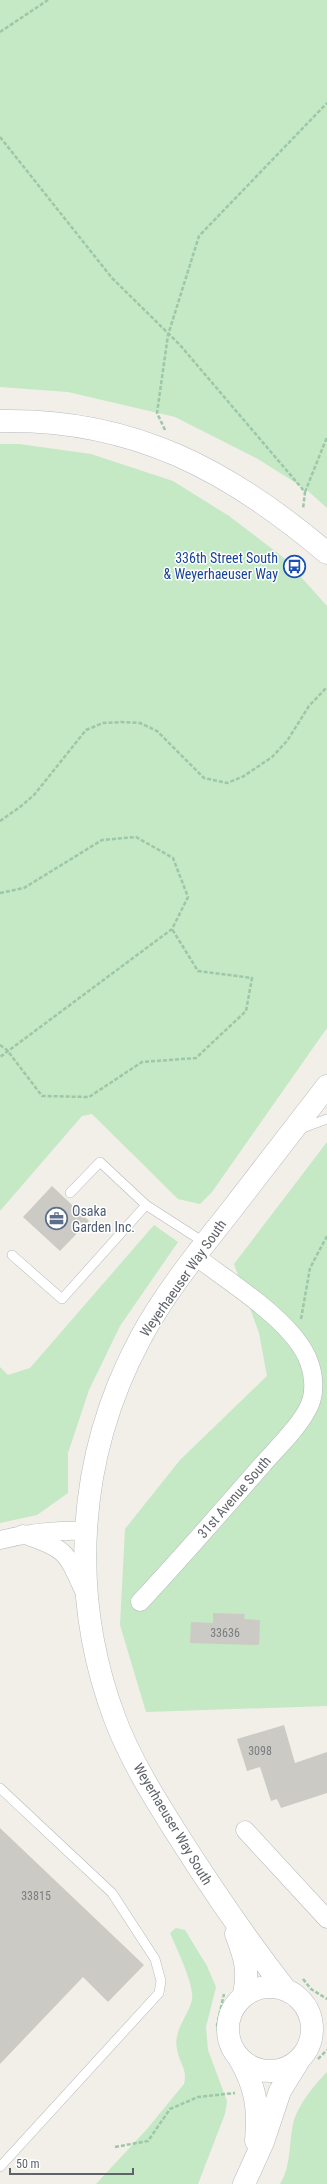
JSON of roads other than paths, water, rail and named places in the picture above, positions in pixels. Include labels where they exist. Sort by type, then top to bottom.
[{"type":"street","points":[[0,421],[50,422],[89,427],[125,436],[177,454],[254,496],[327,554]]},
{"type":"street","points":[[300,532],[327,559]]},
{"type":"street","name":"Weyerhaeuser Way South","points":[[292,1993],[225,1906],[162,1812],[129,1751],[104,1688],[93,1639],[87,1596],[85,1531],[90,1485],[101,1434],[118,1385],[141,1338],[200,1250],[327,1086]]},
{"type":"street","name":"31st Avenue South","points":[[140,1602],[191,1547],[294,1428],[310,1404],[313,1384],[309,1362],[297,1340],[274,1316],[200,1250]]},
{"type":"street","points":[[0,1540],[23,1534],[60,1530],[85,1531]]},
{"type":"street","points":[[23,1534],[62,1550],[68,1558],[87,1596]]},
{"type":"street","points":[[245,1830],[327,1919]]},
{"type":"street","name":"Weyerhaeuser Way South","points":[[225,1906],[246,1959],[248,1972],[235,1992]]},
{"type":"street","points":[[248,2174],[256,2140],[256,2097],[250,2076],[231,2056],[228,2019],[234,2006],[235,1992],[271,1986],[292,1993],[327,2012]]},
{"type":"street","points":[[248,2174],[263,2142],[280,2091],[304,2054],[312,2035],[312,2021],[307,2008],[292,1993]]},
{"type":"street","points":[[231,2056],[263,2071],[276,2071],[289,2067],[327,2034]]},
{"type":"lane","points":[[292,1132],[327,1119]]},
{"type":"lane","points":[[70,1193],[100,1162],[146,1205],[200,1250]]},
{"type":"lane","points":[[12,1255],[62,1299],[146,1205]]},
{"type":"lane","points":[[0,1788],[112,1893],[155,1959],[161,1981],[160,1993],[0,2167]]},
{"type":"place","name":"336th Street South & Weyerhaeuser Way","points":[[294,566]]},
{"type":"place","name":"Osaka Garden Inc.","points":[[56,1219]]}]
